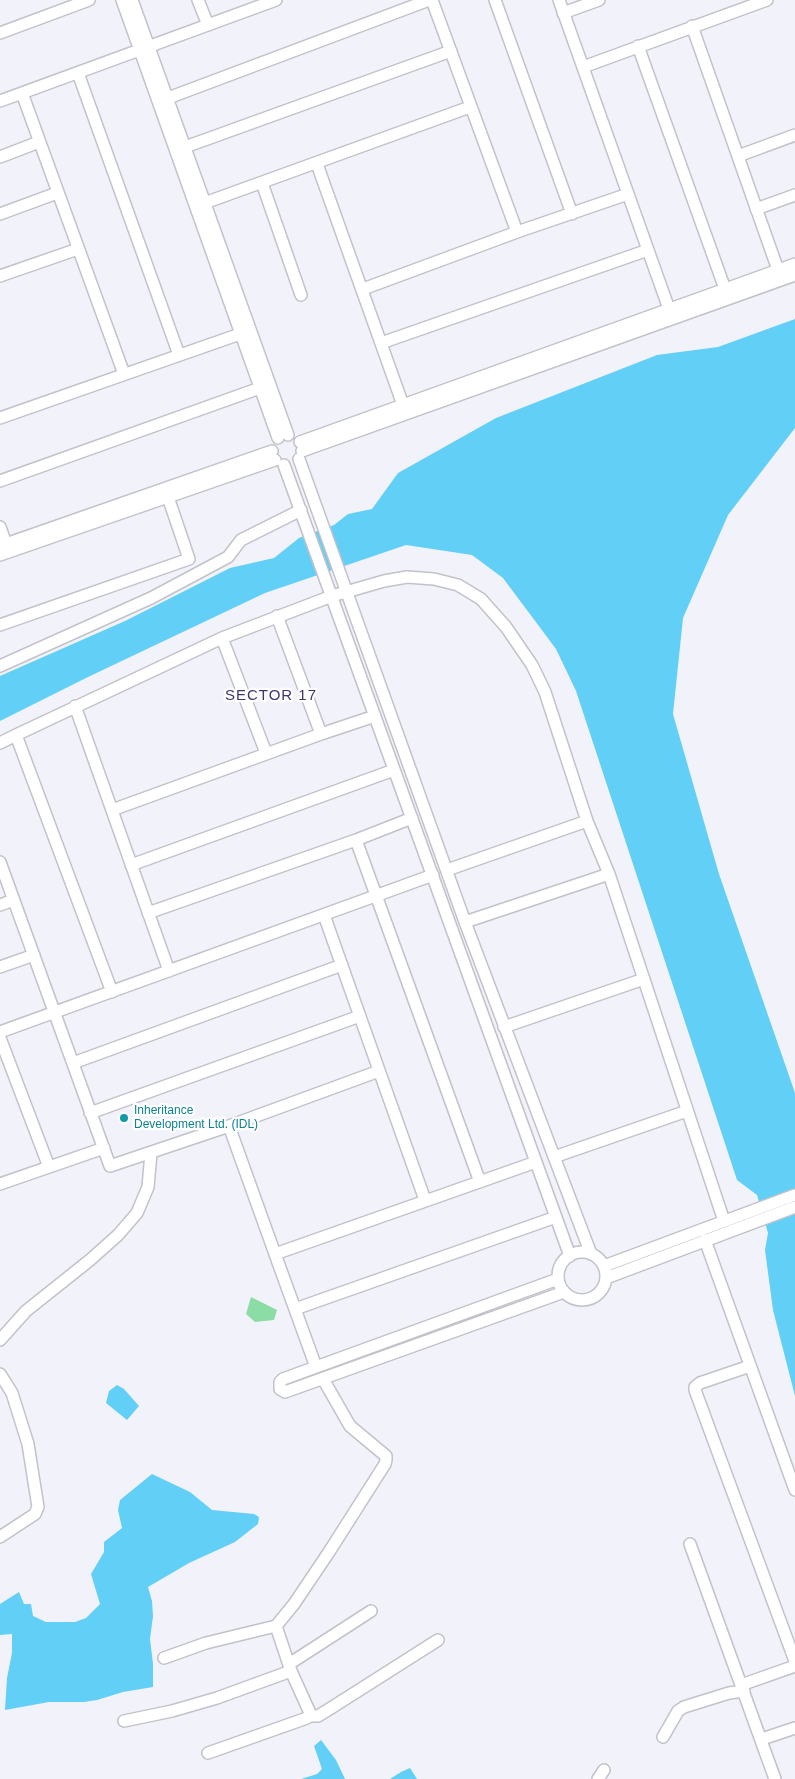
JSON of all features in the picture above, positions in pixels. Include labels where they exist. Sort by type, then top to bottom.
[{"type":"street","points":[[0,33],[89,0]]},
{"type":"street","points":[[122,0],[168,98],[185,147],[240,334],[260,388],[283,437]]},
{"type":"street","points":[[132,0],[144,49],[283,437]]},
{"type":"street","points":[[198,0],[208,25]]},
{"type":"street","points":[[0,101],[208,25],[261,2],[276,0]]},
{"type":"street","points":[[168,98],[431,0],[517,232]]},
{"type":"street","points":[[495,0],[572,214]]},
{"type":"street","points":[[559,0],[669,309]]},
{"type":"street","points":[[563,12],[599,0]]},
{"type":"street","points":[[583,67],[767,0]]},
{"type":"street","points":[[692,26],[778,270]]},
{"type":"street","points":[[638,46],[725,289]]},
{"type":"street","points":[[185,147],[451,51]]},
{"type":"street","points":[[78,73],[179,355]]},
{"type":"street","points":[[22,93],[124,374]]},
{"type":"street","points":[[201,205],[470,107]]},
{"type":"street","points":[[738,156],[795,136]]},
{"type":"street","points":[[0,156],[39,142]]},
{"type":"street","points":[[317,164],[403,405]]},
{"type":"street","points":[[262,183],[301,295]]},
{"type":"street","points":[[0,214],[57,193]]},
{"type":"street","points":[[363,289],[517,232],[628,194]]},
{"type":"street","points":[[756,209],[795,195]]},
{"type":"street","points":[[0,276],[78,249]]},
{"type":"street","points":[[381,343],[648,250]]},
{"type":"street","points":[[0,527],[3,545],[277,459],[292,464],[300,451],[403,405],[795,264]]},
{"type":"street","points":[[300,451],[795,275]]},
{"type":"street","points":[[0,418],[240,334]]},
{"type":"street","points":[[0,481],[260,388]]},
{"type":"street","points":[[570,1256],[301,510],[277,459],[274,442],[283,437],[292,436],[300,451],[314,506],[465,922],[590,1254]]},
{"type":"street","points":[[0,555],[277,459]]},
{"type":"street","points":[[0,625],[190,559],[168,497]]},
{"type":"street","points":[[0,666],[151,598],[228,557],[242,540],[301,510]]},
{"type":"street","points":[[0,743],[222,638],[331,594],[396,578],[419,577],[448,582],[470,591],[485,603],[517,641],[540,678],[587,821],[609,874],[724,1221]]},
{"type":"street","points":[[276,616],[320,734]]},
{"type":"street","points":[[222,638],[266,754]]},
{"type":"street","points":[[75,706],[169,971]]},
{"type":"street","points":[[112,810],[320,734],[375,716]]},
{"type":"street","points":[[16,735],[112,992]]},
{"type":"street","points":[[131,865],[394,770]]},
{"type":"street","points":[[148,913],[356,840],[412,818]]},
{"type":"street","points":[[447,870],[587,821]]},
{"type":"street","points":[[356,840],[480,1182]]},
{"type":"street","points":[[0,862],[110,1166],[229,1126],[379,1071]]},
{"type":"street","points":[[465,922],[609,874]]},
{"type":"street","points":[[0,1032],[433,875]]},
{"type":"street","points":[[0,905],[14,900]]},
{"type":"street","points":[[324,915],[425,1200]]},
{"type":"street","points":[[0,967],[34,955]]},
{"type":"street","points":[[74,1063],[342,965]]},
{"type":"street","points":[[504,1027],[644,979]]},
{"type":"street","points":[[90,1112],[360,1016]]},
{"type":"street","points":[[0,1038],[49,1167]]},
{"type":"street","points":[[554,1157],[687,1111]]},
{"type":"street","points":[[229,1126],[316,1368]]},
{"type":"street","points":[[0,1184],[104,1148]]},
{"type":"street","points":[[0,1340],[26,1311],[90,1260],[118,1235],[137,1213],[148,1187],[152,1153]]},
{"type":"street","points":[[276,1254],[536,1162]]},
{"type":"street","points":[[605,1272],[705,1240],[737,1222],[795,1195]]},
{"type":"street","points":[[605,1272],[724,1221],[737,1222],[795,1207]]},
{"type":"street","points":[[295,1309],[556,1217]]},
{"type":"street","points":[[705,1240],[795,1490]]},
{"type":"street","points":[[581,1252],[601,1260],[605,1272],[601,1292],[588,1300],[573,1299],[564,1292],[558,1279],[561,1266],[570,1256],[581,1252]]},
{"type":"street","points":[[558,1279],[283,1379],[280,1382],[280,1389],[286,1392],[564,1292]]},
{"type":"street","points":[[750,1366],[700,1382],[695,1387],[695,1390],[795,1661]]},
{"type":"street","points":[[0,1374],[12,1393],[28,1444],[38,1507],[35,1514],[0,1536]]},
{"type":"street","points":[[164,1658],[206,1643],[276,1626],[294,1604],[385,1464],[386,1456],[350,1426],[323,1379]]},
{"type":"street","points":[[690,1544],[776,1779]]},
{"type":"street","points":[[124,1721],[172,1711],[208,1700],[290,1668],[370,1610]]},
{"type":"street","points":[[276,1626],[290,1668],[310,1716]]},
{"type":"street","points":[[208,1754],[310,1716],[318,1716],[438,1640]]},
{"type":"street","points":[[663,1737],[678,1711],[684,1707],[729,1693],[795,1666]]},
{"type":"street","points":[[762,1739],[795,1728]]},
{"type":"green space","points":[[251,1297],[277,1310],[274,1320],[255,1322],[246,1314]]},
{"type":"water","points":[[795,319],[795,428],[728,515],[683,618],[673,714],[719,874],[795,1093],[795,1396],[773,1310],[765,1250],[768,1233],[757,1195],[737,1180],[576,691],[556,649],[503,578],[472,555],[406,545],[265,593],[0,721],[0,676],[125,621],[230,568],[274,558],[299,538],[334,525],[348,514],[372,509],[398,473],[496,418],[657,355],[718,347]]},
{"type":"water","points":[[117,1385],[124,1389],[139,1406],[127,1420],[106,1403],[109,1391]]},
{"type":"water","points":[[152,1474],[190,1492],[212,1510],[254,1514],[259,1517],[258,1524],[235,1542],[189,1563],[148,1587],[152,1601],[153,1616],[150,1639],[153,1687],[123,1692],[97,1700],[49,1702],[5,1710],[7,1678],[12,1653],[12,1634],[0,1635],[0,1604],[19,1592],[24,1604],[31,1604],[33,1616],[46,1622],[75,1622],[86,1618],[100,1604],[91,1574],[104,1552],[104,1542],[122,1528],[118,1510],[120,1500]]},
{"type":"water","points":[[321,1740],[336,1760],[345,1779],[301,1779],[317,1774],[322,1769],[314,1746]]},
{"type":"water","points":[[410,1768],[417,1779],[390,1779],[401,1772]]},
{"type":"place","name":"Inheritance Development Ltd. (IDL)","points":[[124,1118]]},
{"type":"district","name":"SECTOR 17","points":[[271,696]]}]
